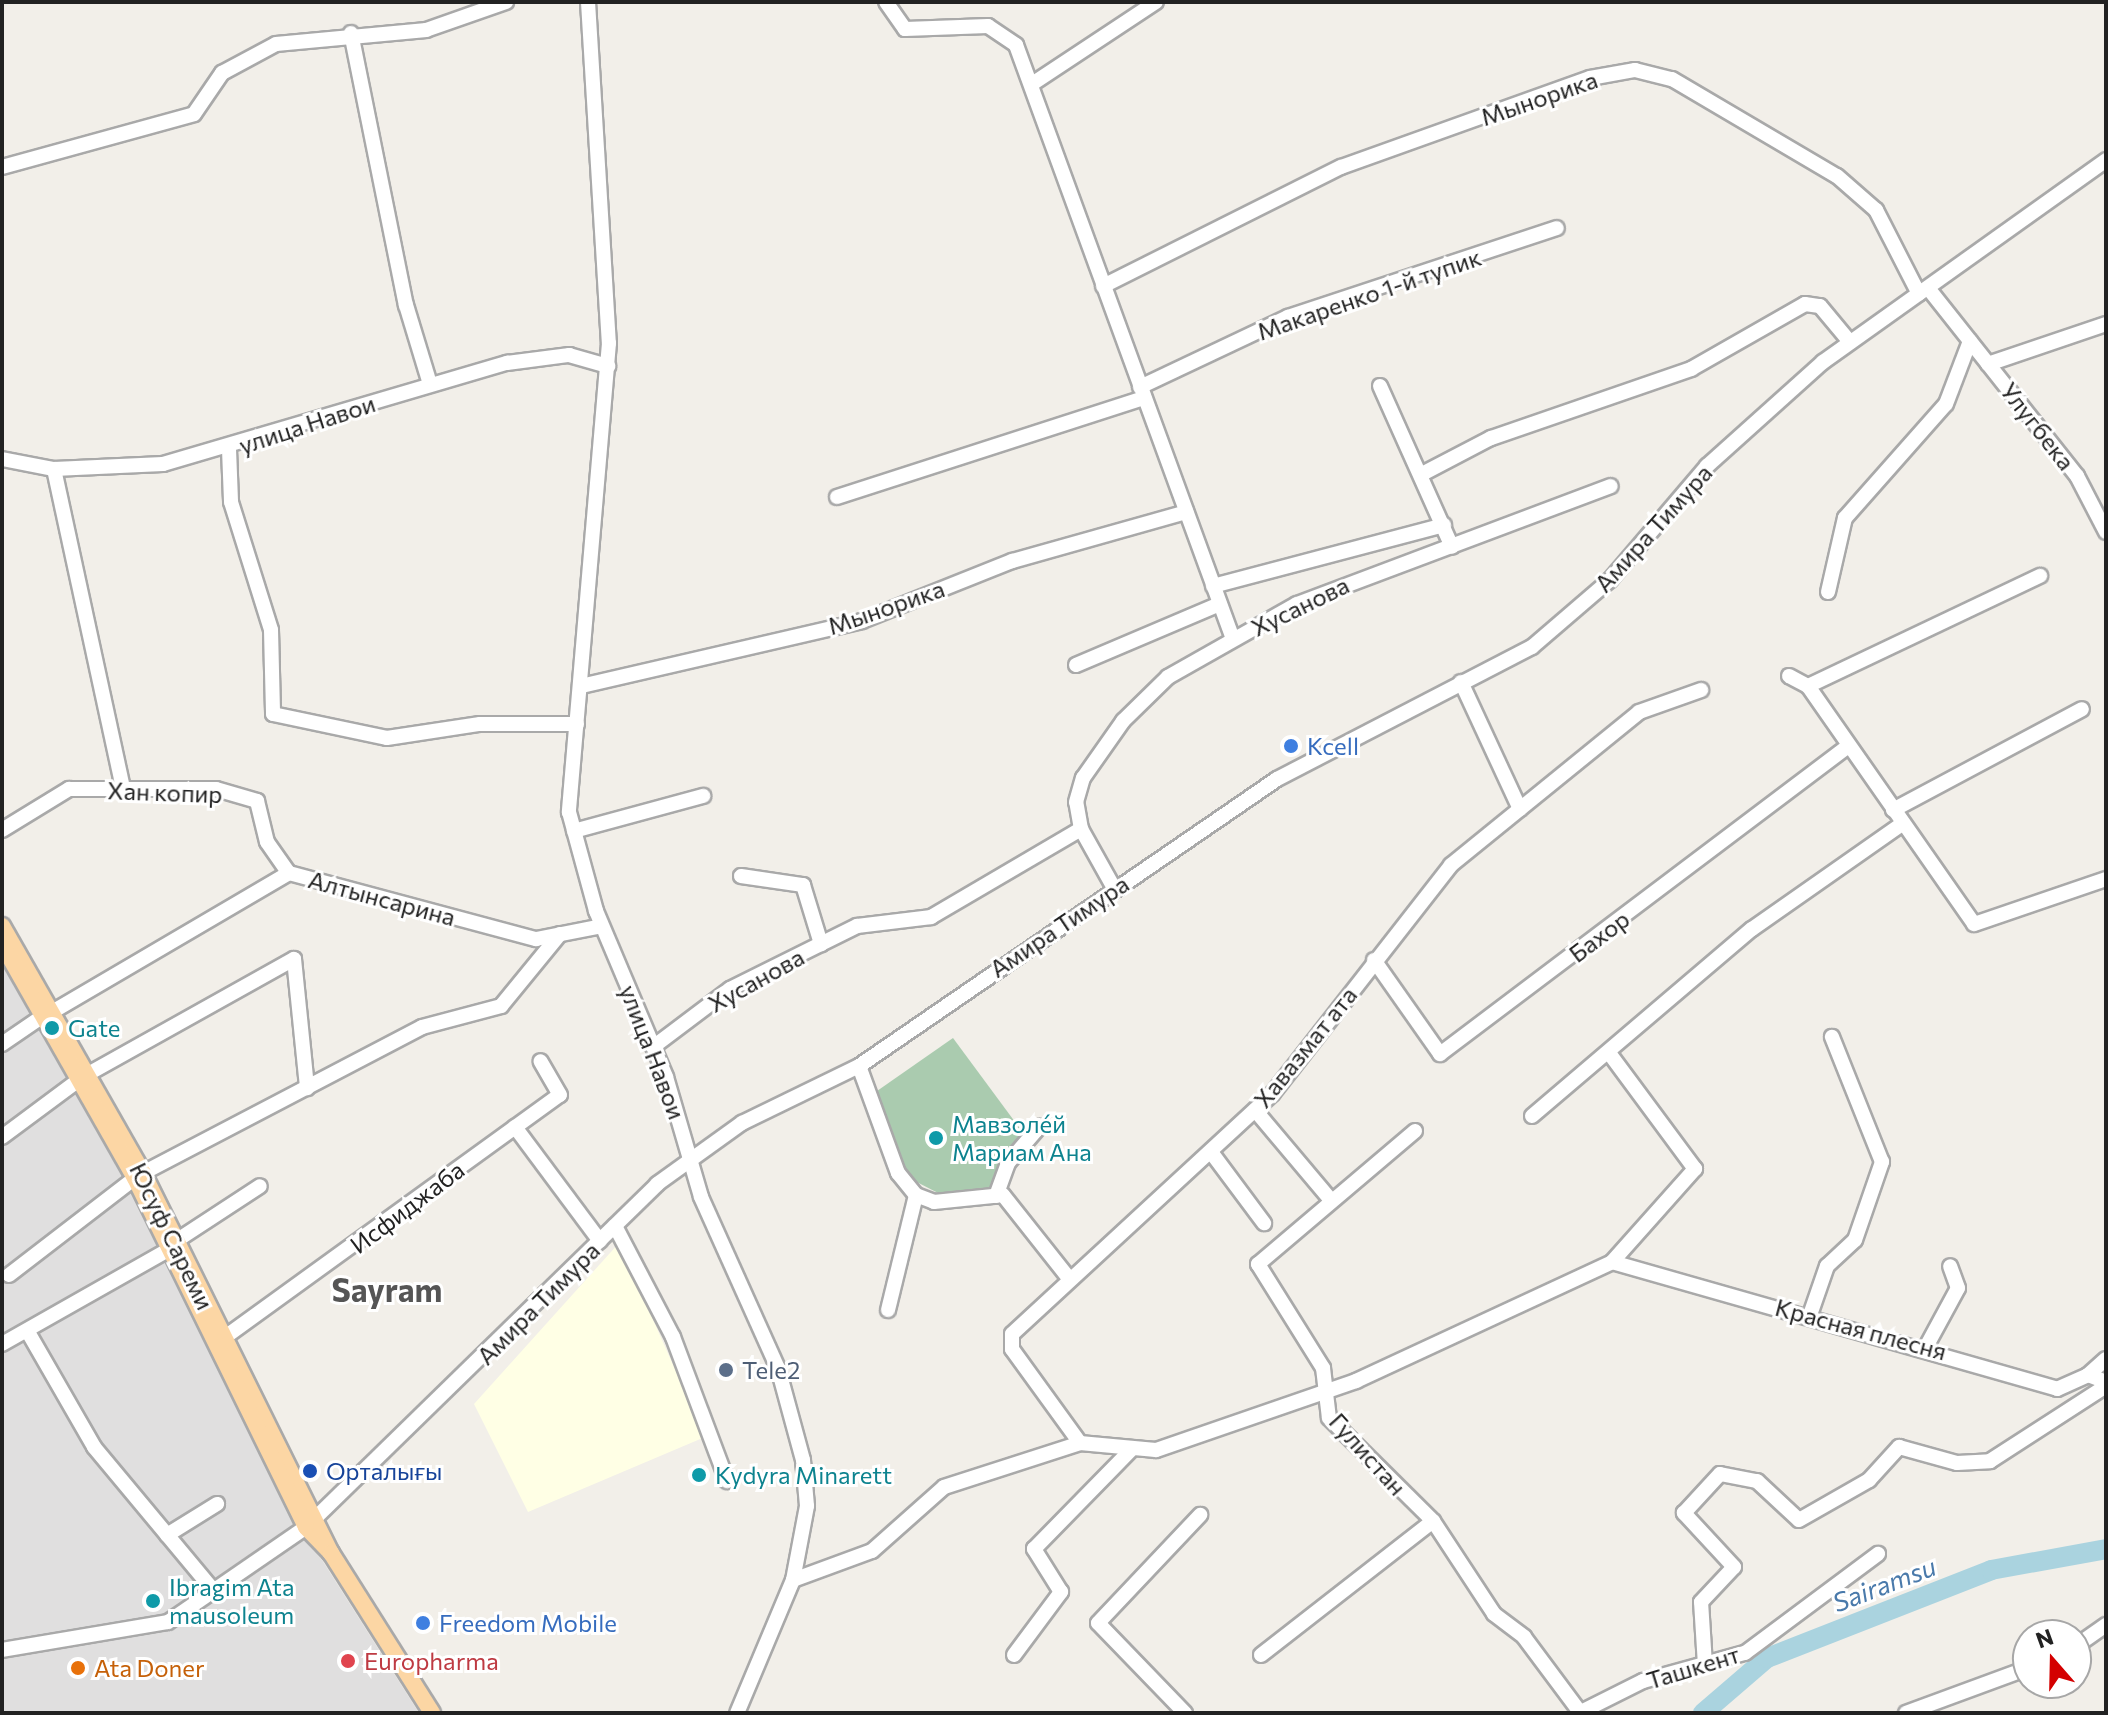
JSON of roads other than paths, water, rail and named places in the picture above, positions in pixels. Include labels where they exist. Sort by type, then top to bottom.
[{"type":"main road","name":"Юсуф Сареми","points":[[2,926],[139,1176],[310,1524],[432,1713]]},
{"type":"main road","name":"Юсуф Сареми","points":[[2,944],[48,1014]]},
{"type":"main road","name":"Юсуф Сареми","points":[[173,1245],[310,1524]]},
{"type":"street","points":[[2,167],[151,131],[194,114],[222,73],[276,44],[351,33],[426,30],[506,2]]},
{"type":"street","name":"улица Навои","points":[[588,2],[608,366],[569,812],[602,926],[653,1047],[693,1159],[701,1197],[791,1403],[807,1506],[793,1580],[737,1713]]},
{"type":"street","points":[[886,2],[905,29],[1004,32],[1035,82],[1103,286],[1233,639]]},
{"type":"street","points":[[1035,82],[1156,2]]},
{"type":"street","points":[[351,33],[406,305],[430,384]]},
{"type":"street","name":"Мынорика","points":[[1103,286],[1341,167],[1590,78],[1635,70],[1672,79],[1837,176],[1876,210],[1923,291]]},
{"type":"street","name":"Амира Тимура","points":[[2,1650],[168,1622],[310,1524],[615,1226],[693,1159],[742,1123],[859,1066],[1114,888],[1277,779],[1532,647],[1610,580],[1707,466],[1850,342],[2106,160]]},
{"type":"street","name":"Макаренко 1-й тупик","points":[[837,497],[1142,393],[1288,317],[1557,228]]},
{"type":"street","name":"Улугбека","points":[[1923,291],[1970,341],[2077,476],[2106,532]]},
{"type":"street","points":[[1422,474],[1491,438],[1691,369],[1805,304],[1820,306],[1850,342]]},
{"type":"street","name":"Улугбека","points":[[1988,364],[2106,324]]},
{"type":"street","points":[[1828,592],[1845,518],[1946,404],[1970,341]]},
{"type":"street","name":"улица Навои","points":[[2,459],[54,469],[163,464],[229,449],[430,384],[569,355],[608,366]]},
{"type":"street","points":[[1380,386],[1422,474],[1452,547]]},
{"type":"street","points":[[229,449],[231,502],[271,630],[273,714],[387,738],[480,724],[577,724]]},
{"type":"street","points":[[54,469],[123,789]]},
{"type":"street","name":"Хусанова","points":[[653,1047],[730,989],[857,926],[931,917],[1081,829],[1083,778],[1123,721],[1168,677],[1310,598],[1611,486]]},
{"type":"street","name":"Мынорика","points":[[581,686],[862,621],[1012,561],[1186,512]]},
{"type":"street","points":[[1213,586],[1444,525]]},
{"type":"street","points":[[1808,686],[2040,576]]},
{"type":"street","points":[[1076,665],[1220,604]]},
{"type":"street","points":[[1789,676],[1808,686],[1847,747],[1974,924],[2106,879]]},
{"type":"street","points":[[1461,682],[1520,809]]},
{"type":"street","name":"Хавазмат ата","points":[[1080,1443],[1012,1349],[1012,1334],[1068,1277],[1255,1110],[1451,865],[1639,712],[1701,690]]},
{"type":"street","points":[[1893,810],[2082,709]]},
{"type":"street","name":"Бахор","points":[[1374,960],[1440,1054],[1847,747]]},
{"type":"street","name":"Хан копир","points":[[2,830],[69,789],[216,789],[257,801],[267,842],[289,873]]},
{"type":"street","points":[[574,831],[703,796]]},
{"type":"street","points":[[1532,1116],[1610,1054],[1752,929],[1902,824]]},
{"type":"street","points":[[1081,829],[1114,888]]},
{"type":"street","name":"Алтынсарина","points":[[2,1044],[289,873],[536,939],[602,926]]},
{"type":"street","points":[[741,876],[803,885],[821,944]]},
{"type":"street","points":[[9,1275],[139,1176],[422,1027],[501,1006],[560,934]]},
{"type":"street","points":[[2,1137],[84,1076],[294,959],[307,1088]]},
{"type":"street","points":[[1810,1315],[1827,1266],[1855,1240],[1882,1162],[1832,1037]]},
{"type":"street","points":[[793,1580],[872,1551],[944,1487],[1080,1443],[1156,1450],[1321,1390],[1356,1381],[1612,1262],[1695,1178],[1695,1169],[1610,1054]]},
{"type":"street","name":"Исфиджаба","points":[[221,1340],[374,1236],[560,1095],[540,1061]]},
{"type":"street","points":[[859,1066],[898,1173],[916,1195],[934,1202],[1003,1195],[1068,1277]]},
{"type":"street","points":[[1255,1110],[1330,1199]]},
{"type":"street","points":[[515,1127],[600,1241]]},
{"type":"street","points":[[996,1196],[1008,1163],[1039,1127]]},
{"type":"street","name":"Гулистан","points":[[1415,1131],[1330,1199],[1258,1264],[1323,1368],[1321,1390],[1329,1418],[1433,1521],[1494,1614],[1524,1637],[1580,1712]]},
{"type":"street","points":[[1211,1152],[1264,1223]]},
{"type":"street","points":[[2,1344],[28,1332],[173,1245],[260,1186]]},
{"type":"street","points":[[888,1310],[916,1195]]},
{"type":"street","points":[[615,1226],[673,1337],[727,1481]]},
{"type":"street","name":"Красная плесня","points":[[1612,1262],[1926,1347],[2057,1389],[2088,1375]]},
{"type":"street","points":[[1926,1347],[1958,1288],[1950,1266]]},
{"type":"street","points":[[28,1332],[94,1447],[214,1591]]},
{"type":"street","points":[[1705,1665],[1701,1602],[1734,1567],[1688,1521],[1685,1505],[1720,1474],[1738,1472],[1799,1520],[1869,1480],[1907,1445],[1957,1463],[1990,1461],[2106,1384],[2088,1375],[2106,1359]]},
{"type":"street","points":[[1014,1655],[1061,1592],[1034,1549],[1132,1449]]},
{"type":"street","points":[[167,1535],[217,1504]]},
{"type":"street","points":[[1185,1713],[1098,1623],[1200,1515]]},
{"type":"street","points":[[1261,1655],[1433,1521]]},
{"type":"street","name":"Ташкент","points":[[1580,1712],[1643,1681],[1745,1653],[1878,1554]]},
{"type":"street","points":[[1906,1713],[2012,1674]]},
{"type":"waterway","name":"Sairamsu","points":[[1703,1713],[1767,1658],[1991,1570],[2106,1549]]},
{"type":"place","name":"Kcell","points":[[1291,746]]},
{"type":"place","name":"Gate","points":[[52,1028]]},
{"type":"place","name":"Мавзоле́й Мариам Ана","points":[[936,1138]]},
{"type":"place","name":"Tele2","points":[[726,1370]]},
{"type":"place","name":"Орталығы","points":[[310,1471]]},
{"type":"place","name":"Kydyra Minarett","points":[[699,1475]]},
{"type":"place","name":"Ibragim Ata mausoleum","points":[[153,1601]]},
{"type":"place","name":"Freedom Mobile","points":[[423,1623]]},
{"type":"place","name":"Europharma","points":[[348,1661]]},
{"type":"place","name":"Ata Doner","points":[[78,1668]]},
{"type":"district","name":"Sayram","points":[[387,1289]]}]
